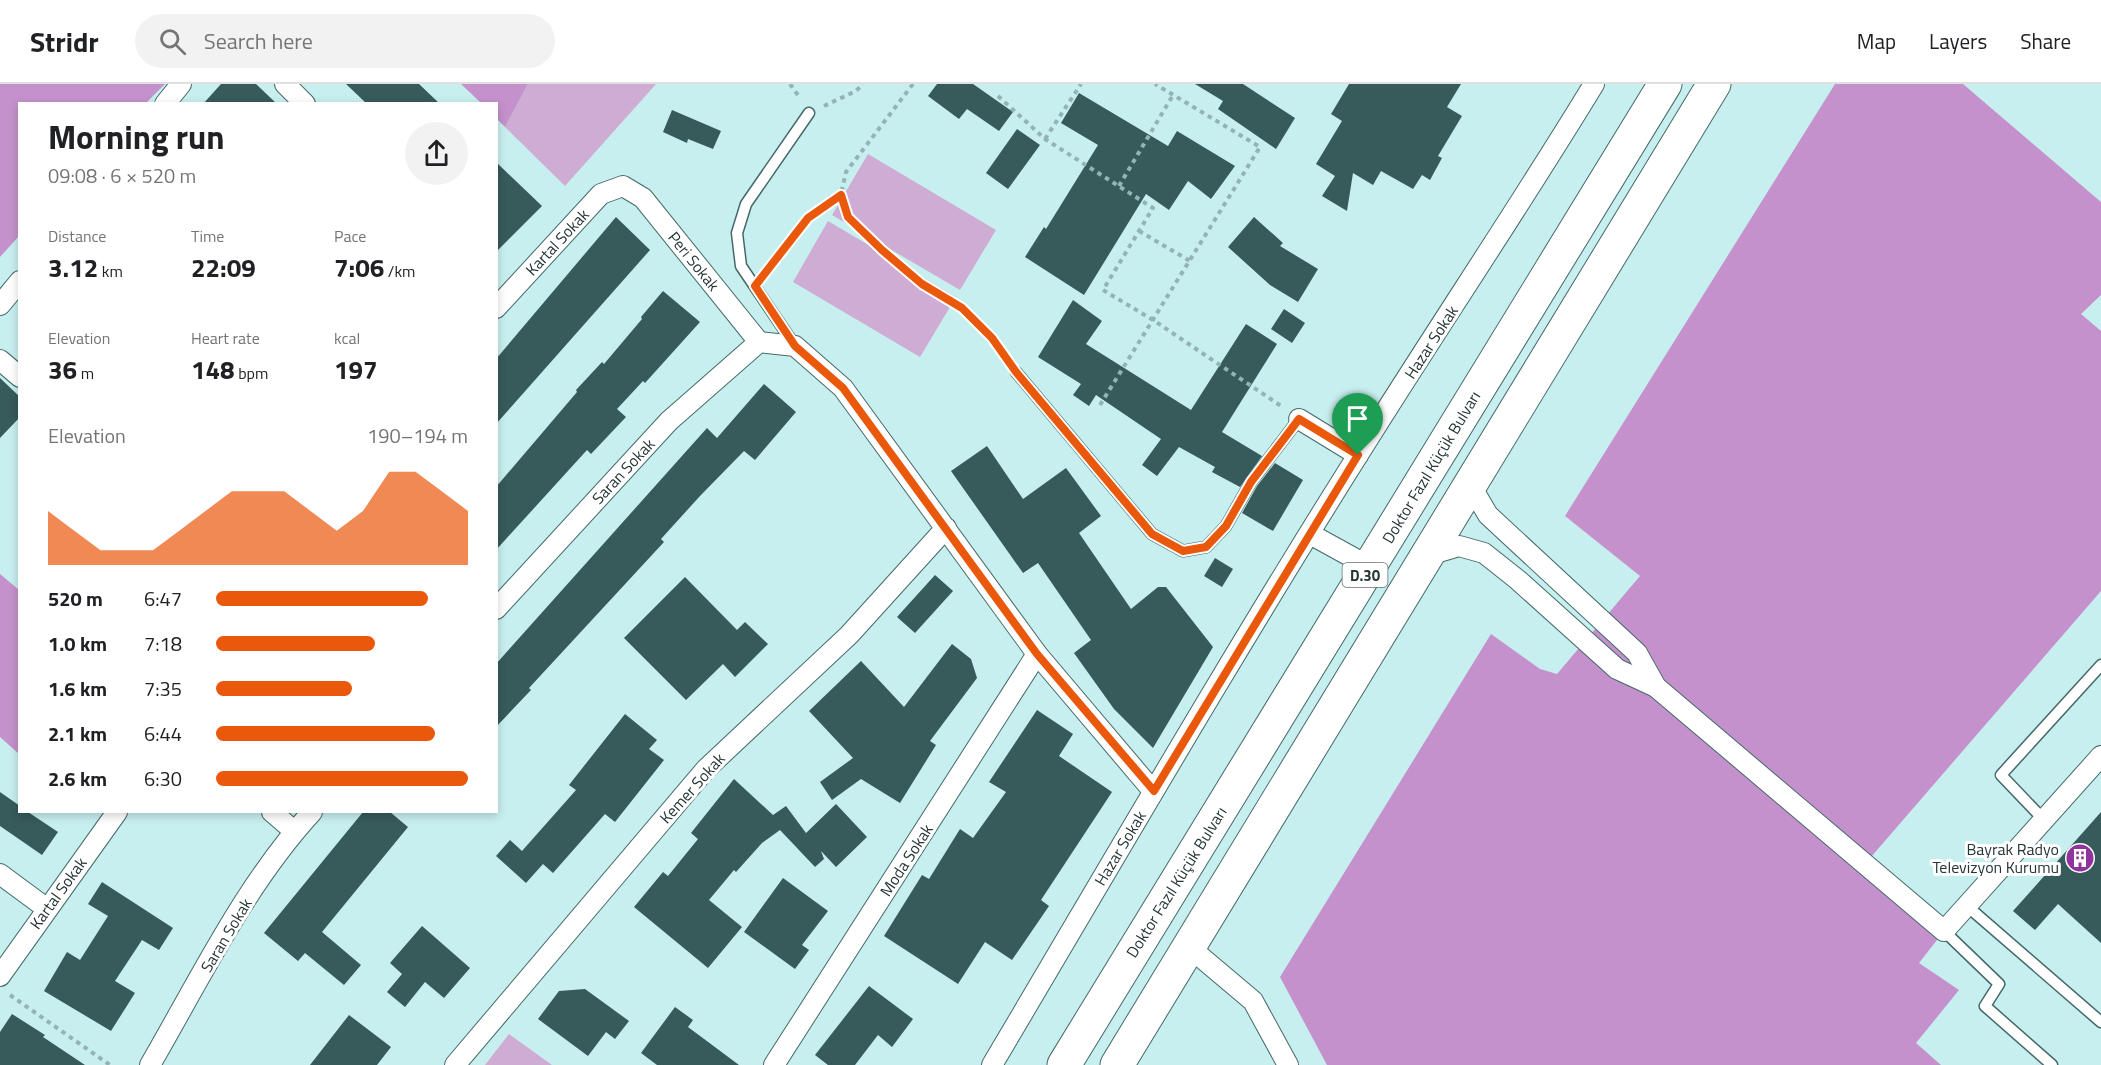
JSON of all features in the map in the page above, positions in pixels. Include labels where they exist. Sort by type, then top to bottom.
[{"type":"highway","name":"Doktor Fazıl Küçük Bulvarı","points":[[1064,1065],[1665,84]]},
{"type":"highway","name":"D.30","points":[[1117,1065],[1714,84]]},
{"type":"street","points":[[167,102],[181,84]]},
{"type":"street","points":[[285,84],[303,102]]},
{"type":"street","name":"Hazar Sokak","points":[[992,1065],[1154,791],[1358,455],[1537,178],[1594,84]]},
{"type":"street","name":"Kartal Sokak","points":[[499,299],[601,194],[623,186]]},
{"type":"street","name":"Peri Sokak","points":[[623,186],[643,198],[759,342]]},
{"type":"street","points":[[0,305],[18,283]]},
{"type":"street","points":[[759,342],[795,346],[843,388],[1037,654],[1154,791]]},
{"type":"street","name":"Saran Sokak","points":[[498,607],[669,421],[759,342]]},
{"type":"street","points":[[0,360],[18,375]]},
{"type":"street","points":[[1299,419],[1358,455]]},
{"type":"street","points":[[1471,486],[1488,515],[1637,653],[1656,687]]},
{"type":"street","name":"Kemer Sokak","points":[[455,1065],[706,769],[849,635],[946,528]]},
{"type":"street","points":[[1310,534],[1370,567]]},
{"type":"street","points":[[1429,555],[1459,546],[1484,553],[1518,580],[1617,669],[1656,687],[1944,931],[2101,756]]},
{"type":"street","name":"Moda Sokak","points":[[774,1065],[1037,654]]},
{"type":"street","name":"Kartal Sokak","points":[[0,976],[46,908],[116,813]]},
{"type":"street","points":[[273,813],[294,831]]},
{"type":"street","name":"Saran Sokak","points":[[150,1065],[243,905],[294,831],[311,813]]},
{"type":"street","points":[[0,874],[46,908]]},
{"type":"street","points":[[1189,947],[1253,1001],[1288,1065]]},
{"type":"lane","points":[[795,346],[741,266],[737,233],[746,204],[809,113]]},
{"type":"lane","points":[[1016,372],[1152,534],[1183,551],[1206,547],[1226,526],[1251,482],[1299,419]]},
{"type":"lane","points":[[2044,820],[2001,776],[2101,665]]},
{"type":"lane","points":[[1967,906],[2101,1022]]},
{"type":"lane","points":[[1944,931],[1999,984],[1985,1006],[2052,1065]]},
{"type":"path","points":[[809,113],[856,90],[863,84]]},
{"type":"path","points":[[913,84],[846,171],[841,195],[848,217],[922,284],[962,308],[992,338],[1016,372]]},
{"type":"path","points":[[1045,139],[1081,84]]},
{"type":"path","points":[[1100,405],[1260,147],[1155,84]]},
{"type":"path","points":[[1119,186],[1173,95]]},
{"type":"path","points":[[998,96],[1045,139],[1153,208],[1103,290],[1153,320],[1299,419]]},
{"type":"path","points":[[755,286],[808,218],[841,195]]},
{"type":"path","points":[[1139,231],[1190,261]]},
{"type":"path","points":[[9,994],[110,1065]]},
{"type":"shaded area","points":[[0,84],[165,84],[147,102],[18,102],[18,237],[0,257]]},
{"type":"shaded area","points":[[461,84],[528,84],[505,127],[498,120],[498,102],[480,102]]},
{"type":"shaded area","points":[[528,84],[656,84],[565,186],[505,127]]},
{"type":"shaded area","points":[[1835,84],[1963,84],[2101,202],[2101,295],[2081,314],[2101,331],[2101,591],[1865,864],[1944,931],[1919,963],[1959,990],[1916,1043],[1941,1065],[1327,1065],[1280,977],[1491,634],[1540,669],[1557,674],[1640,576],[1565,516]]},
{"type":"shaded area","points":[[868,154],[996,230],[960,290],[832,215]]},
{"type":"shaded area","points":[[828,221],[956,297],[920,357],[793,282]]},
{"type":"shaded area","points":[[0,574],[18,589],[18,753],[0,737]]},
{"type":"shaded area","points":[[509,1034],[552,1065],[485,1065]]},
{"type":"building","points":[[221,84],[256,84],[275,102],[205,102]]},
{"type":"building","points":[[346,84],[419,84],[438,102],[365,102]]},
{"type":"building","points":[[937,84],[973,84],[1013,112],[999,131],[967,109],[959,119],[928,96]]},
{"type":"building","points":[[1195,84],[1243,84],[1295,118],[1276,149],[1218,109],[1223,101]]},
{"type":"building","points":[[1349,84],[1461,84],[1447,107],[1462,116],[1438,156],[1442,158],[1430,180],[1422,175],[1413,189],[1381,171],[1373,185],[1353,173],[1347,211],[1322,196],[1335,176],[1316,164],[1342,121],[1331,114]]},
{"type":"building","points":[[1079,93],[1168,146],[1177,131],[1235,166],[1211,199],[1188,181],[1169,210],[1146,194],[1084,295],[1025,257],[1044,227],[1046,229],[1098,145],[1061,123]]},
{"type":"building","points":[[672,110],[721,131],[713,149],[688,139],[687,143],[663,132]]},
{"type":"building","points":[[1017,129],[1040,145],[1008,189],[986,173]]},
{"type":"building","points":[[498,164],[542,206],[498,250]]},
{"type":"building","points":[[616,217],[650,250],[498,422],[498,357]]},
{"type":"building","points":[[1254,217],[1283,243],[1280,246],[1318,269],[1298,302],[1270,285],[1228,247]]},
{"type":"building","points":[[663,291],[700,322],[645,383],[643,381],[617,409],[626,417],[591,454],[587,450],[498,548],[498,485],[577,392],[576,390],[602,362],[604,364],[642,319],[641,317]]},
{"type":"building","points":[[1073,300],[1102,321],[1086,344],[1191,410],[1246,324],[1277,344],[1222,432],[1262,456],[1240,487],[1212,472],[1215,467],[1179,447],[1157,476],[1142,465],[1161,439],[1096,395],[1089,406],[1073,395],[1081,384],[1038,357]]},
{"type":"building","points":[[1284,309],[1305,323],[1292,343],[1271,329]]},
{"type":"building","points":[[0,378],[18,395],[18,419],[0,438]]},
{"type":"building","points":[[764,384],[796,412],[755,460],[744,451],[700,496],[661,539],[664,542],[529,688],[531,690],[498,725],[498,662],[707,428],[717,438]]},
{"type":"building","points":[[987,446],[1023,499],[1066,468],[1101,516],[1079,533],[1131,609],[1158,587],[1166,587],[1213,647],[1153,748],[1114,709],[1074,653],[1091,640],[1038,563],[1023,573],[951,471]]},
{"type":"building","points":[[1275,463],[1303,480],[1273,531],[1242,513],[1257,486]]},
{"type":"building","points":[[1215,558],[1233,569],[1222,587],[1204,576]]},
{"type":"building","points":[[935,575],[953,591],[915,633],[897,617]]},
{"type":"building","points":[[685,577],[737,630],[745,622],[768,644],[735,677],[723,664],[686,700],[624,638]]},
{"type":"building","points":[[952,644],[971,659],[977,678],[930,741],[936,745],[900,803],[861,779],[832,800],[820,782],[853,758],[809,711],[861,661],[904,707]]},
{"type":"building","points":[[1037,710],[1073,734],[1059,756],[1112,792],[1041,900],[1049,906],[1012,960],[985,942],[958,984],[884,936],[922,875],[929,879],[960,829],[973,838],[1006,792],[989,782]]},
{"type":"building","points":[[625,714],[657,740],[649,749],[664,760],[615,822],[605,814],[553,873],[543,864],[526,883],[496,856],[510,840],[522,851],[576,790],[569,785]]},
{"type":"building","points":[[734,779],[773,815],[786,806],[806,833],[836,804],[867,837],[836,867],[821,851],[824,859],[815,867],[780,830],[762,843],[736,872],[734,870],[709,900],[742,927],[708,968],[634,907],[663,872],[668,876],[698,839],[691,833]]},
{"type":"building","points":[[0,792],[18,805],[18,813],[30,813],[58,832],[42,855],[0,826]]},
{"type":"building","name":"Bayrak Radyo Televizyon Kurumu","points":[[2101,812],[2101,943],[2058,904],[2035,930],[2013,911]]},
{"type":"building","points":[[362,813],[391,813],[408,827],[322,932],[361,965],[344,985],[305,953],[298,961],[264,933]]},
{"type":"building","points":[[783,878],[828,911],[802,945],[809,950],[795,969],[744,932]]},
{"type":"building","points":[[102,882],[173,928],[159,950],[142,940],[115,981],[135,993],[111,1031],[44,991],[67,952],[80,960],[108,916],[88,904]]},
{"type":"building","points":[[422,926],[470,968],[444,998],[425,982],[405,1007],[387,992],[402,974],[390,963]]},
{"type":"building","points":[[869,986],[913,1019],[892,1047],[878,1035],[855,1065],[828,1065],[815,1055]]},
{"type":"building","points":[[585,989],[629,1021],[615,1039],[606,1032],[588,1056],[538,1019],[559,991]]},
{"type":"building","points":[[675,1007],[693,1020],[688,1027],[739,1065],[657,1065],[641,1053]]},
{"type":"building","points":[[12,1014],[85,1065],[0,1065],[0,1032]]},
{"type":"building","points":[[349,1015],[391,1047],[377,1065],[310,1065]]},
{"type":"place","name":"Bayrak Radyo Televizyon Kurumu","points":[[2080,858]]},
{"type":"route","points":[[841,195],[848,217],[882,250],[922,284],[962,308],[992,338],[1016,372],[1152,534],[1183,551],[1206,547],[1226,526],[1251,482],[1299,419],[1358,455],[1154,791],[1037,654],[843,388],[795,346],[755,286],[808,218],[841,195]]}]
